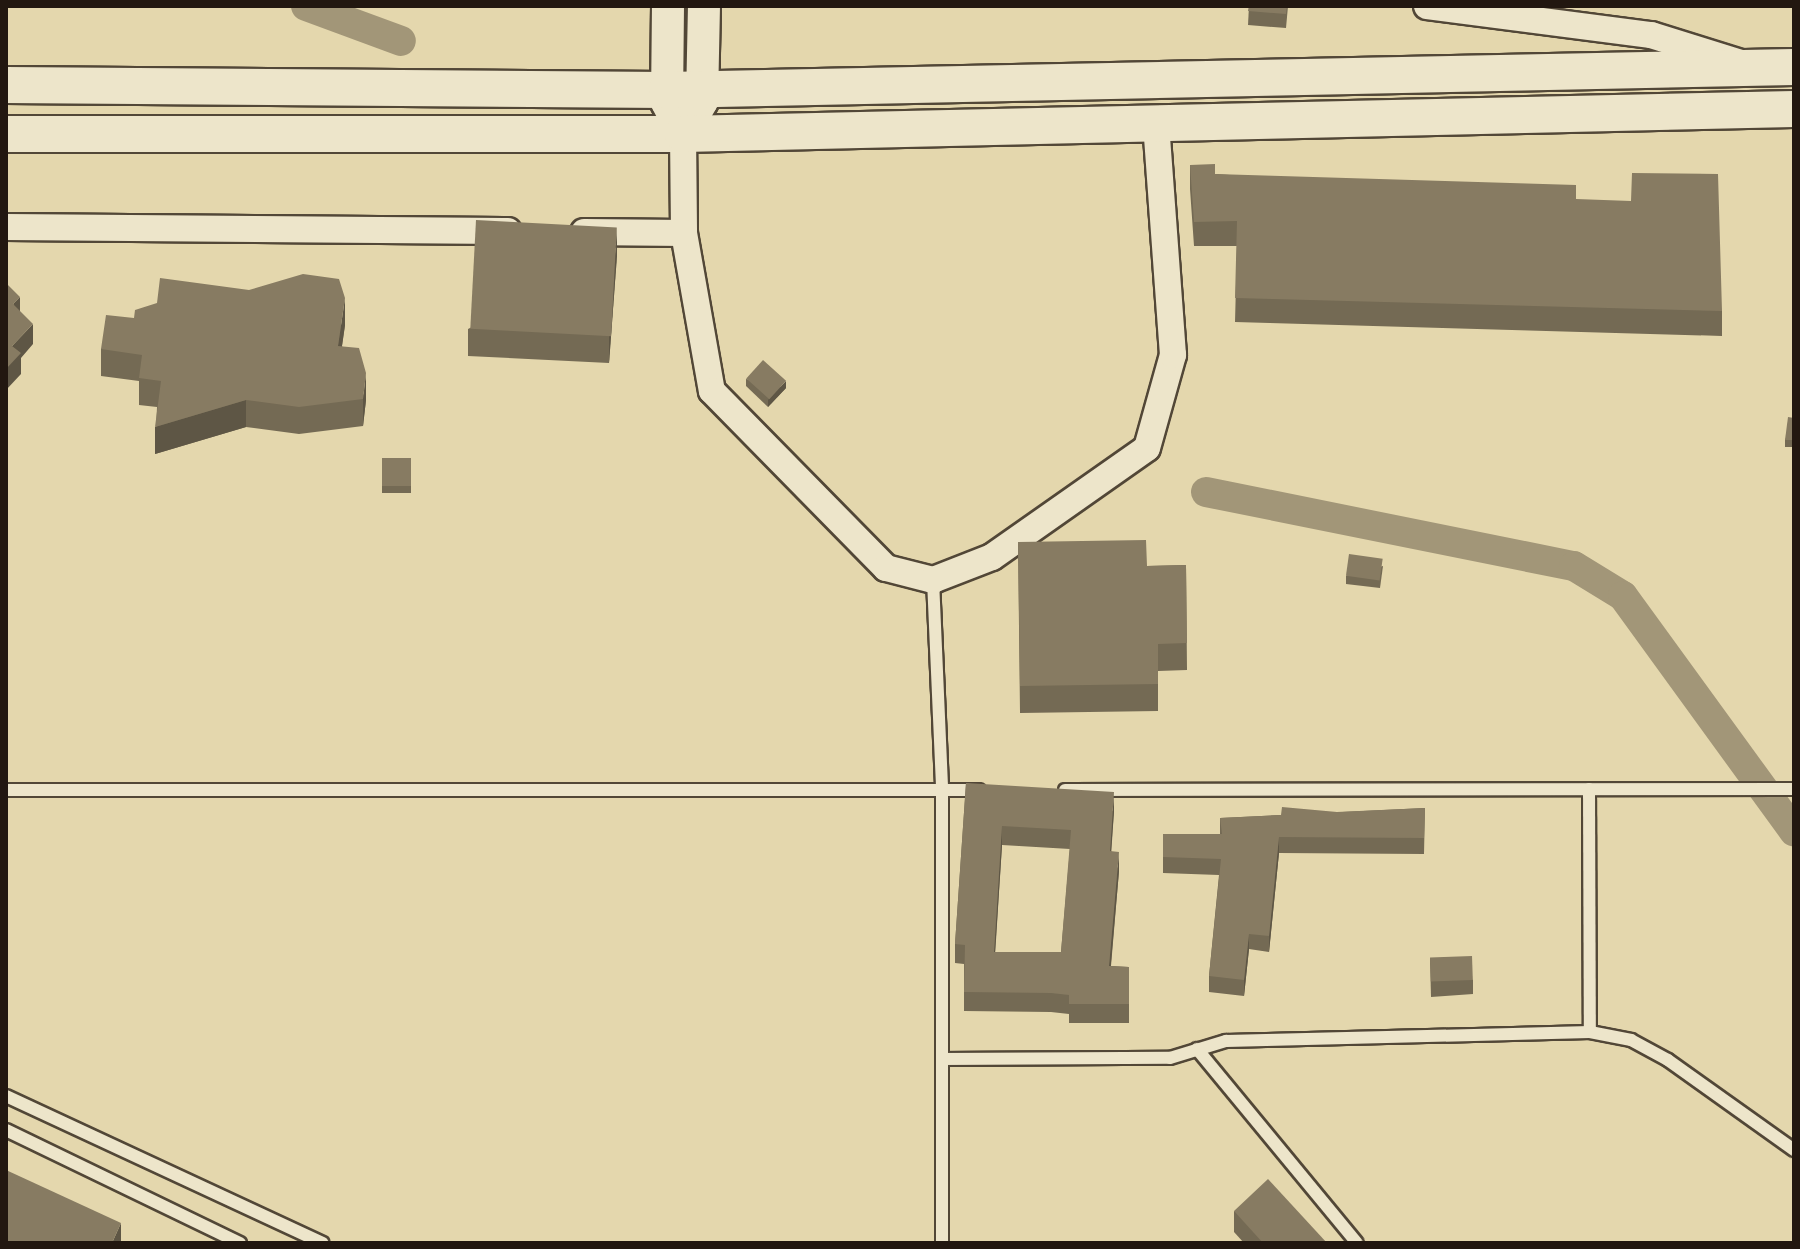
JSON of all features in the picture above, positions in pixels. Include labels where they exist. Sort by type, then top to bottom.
[{"type":"main road","points":[[6,85],[667,90],[1777,69]]},
{"type":"main road","points":[[6,134],[683,134],[1794,109]]},
{"type":"street","points":[[668,6],[667,90],[670,114],[683,134],[684,233],[712,391],[886,568],[933,580],[992,557],[1147,448],[1173,355],[1156,123]]},
{"type":"street","points":[[683,134],[698,113],[704,88],[704,6]]},
{"type":"street","points":[[1427,6],[1651,35],[1777,69]]},
{"type":"street","points":[[6,227],[684,233]]},
{"type":"lane","points":[[933,580],[942,790],[942,1243]]},
{"type":"lane","points":[[1589,789],[1590,1032]]},
{"type":"lane","points":[[1053,790],[1794,789]]},
{"type":"lane","points":[[6,790],[990,790]]},
{"type":"lane","points":[[942,1059],[1170,1058],[1226,1041],[1590,1032],[1631,1040],[1668,1060],[1794,1150]]},
{"type":"lane","points":[[1197,1049],[1357,1243]]},
{"type":"lane","points":[[6,1096],[323,1243]]},
{"type":"lane","points":[[6,1130],[240,1243]]},
{"type":"building","points":[[1249,6],[1287,6],[1286,14],[1248,11]]},
{"type":"building","points":[[1215,164],[1215,174],[1576,185],[1576,199],[1631,201],[1632,173],[1718,174],[1722,311],[1235,298],[1237,221],[1194,222],[1190,165]]},
{"type":"building","points":[[476,220],[617,227],[611,336],[470,329]]},
{"type":"building","points":[[303,274],[339,279],[345,298],[338,346],[359,348],[366,373],[363,399],[299,407],[246,400],[155,427],[161,381],[139,378],[142,355],[101,349],[106,315],[134,318],[135,310],[157,303],[160,278],[249,290]]},
{"type":"building","points":[[6,283],[20,297],[13,304],[33,324],[12,346],[21,353],[6,369]]},
{"type":"building","points":[[763,360],[786,381],[769,399],[746,379]]},
{"type":"building","points":[[1788,417],[1794,418],[1794,440],[1785,440]]},
{"type":"building","points":[[382,458],[411,458],[411,486],[382,486]]},
{"type":"building","points":[[1146,540],[1147,566],[1186,565],[1187,643],[1158,644],[1158,684],[1020,686],[1018,542]]},
{"type":"building","points":[[1349,554],[1383,559],[1380,581],[1346,576]]},
{"type":"building","points":[[966,783],[1114,792],[1110,851],[1119,852],[1109,966],[1129,967],[1129,1004],[1069,1004],[1069,995],[1051,993],[964,992],[965,945],[955,944]],"holes":[[[1002,826],[1071,830],[1061,952],[994,952]]]},
{"type":"building","points":[[1282,807],[1337,812],[1425,808],[1424,838],[1279,837],[1269,936],[1249,934],[1244,980],[1209,976],[1221,859],[1163,857],[1163,834],[1222,834],[1220,818],[1281,815]]},
{"type":"building","points":[[1472,956],[1473,980],[1431,981],[1430,957]]},
{"type":"building","points":[[6,1170],[121,1223],[112,1243],[6,1243]]},
{"type":"building","points":[[1268,1179],[1327,1243],[1263,1243],[1234,1211]]},
{"type":"waterway","points":[[306,6],[401,41]]},
{"type":"waterway","points":[[1206,492],[1574,566],[1623,596],[1794,831]]}]
